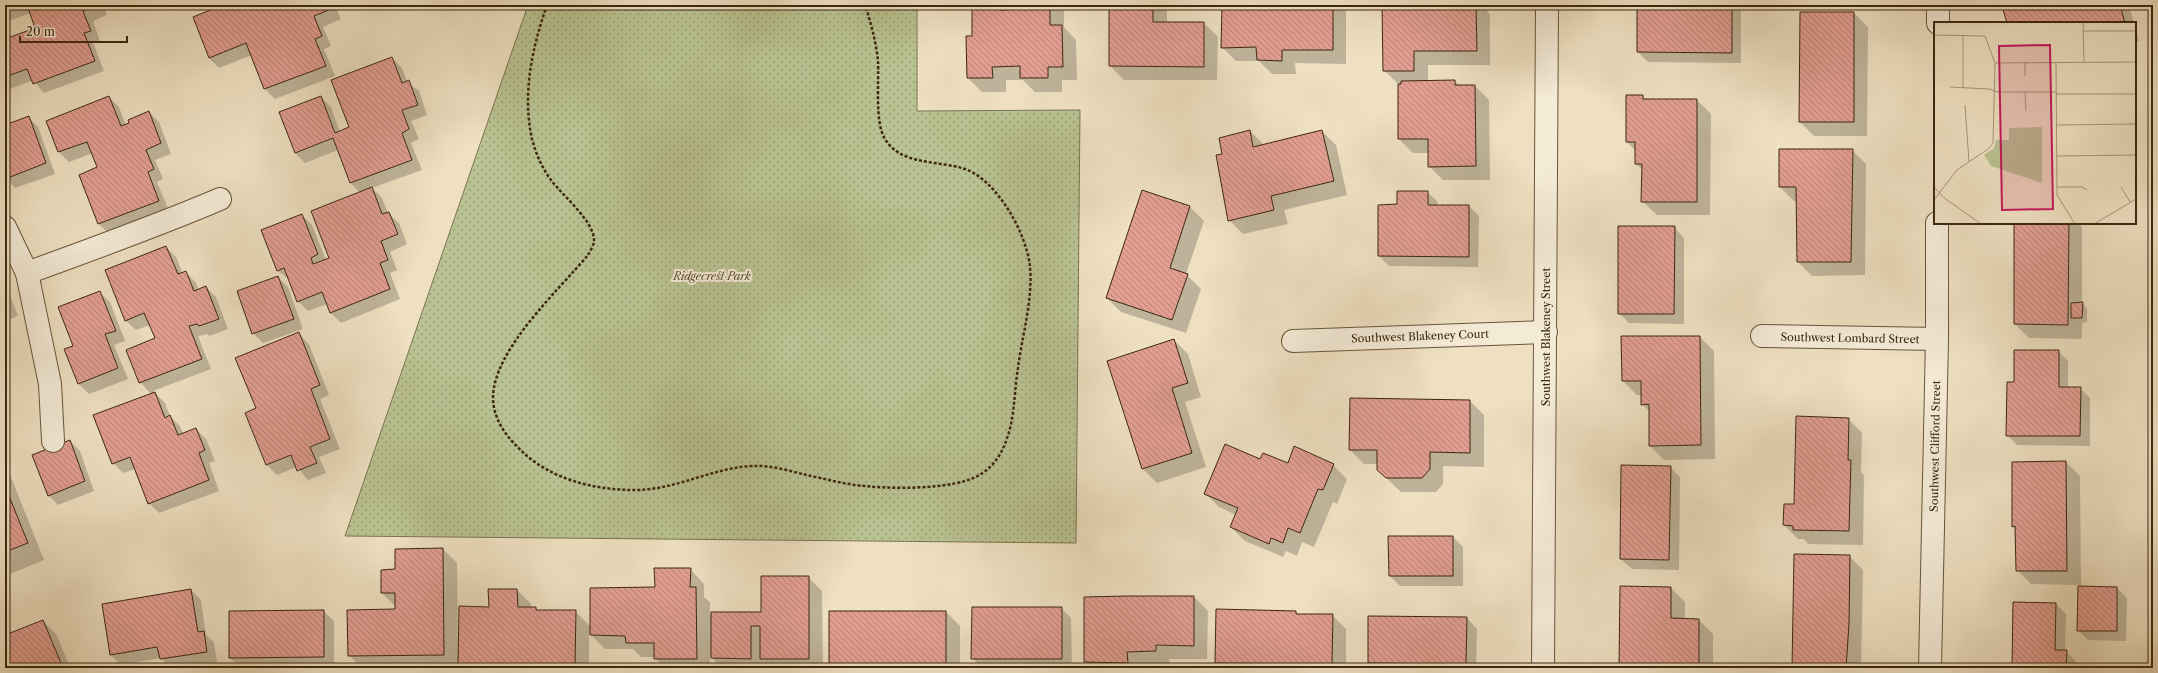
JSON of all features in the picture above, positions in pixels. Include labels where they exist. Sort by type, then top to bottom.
[{"type":"street","name":"Southwest Blakeney Street","points":[[1543,668],[1547,5]]},
{"type":"street","points":[[1938,5],[1938,22]]},
{"type":"street","points":[[27,273],[112,240],[165,223],[220,199]]},
{"type":"street","name":"Southwest Clifford Street","points":[[1930,668],[1937,339],[1937,224]]},
{"type":"street","points":[[5,227],[27,273],[50,384],[53,441]]},
{"type":"street","name":"Southwest Blakeney Court","points":[[1293,341],[1546,332]]},
{"type":"street","name":"Southwest Lombard Street","points":[[1762,336],[1937,339]]},
{"type":"path","points":[[547,5],[538,30],[529,72],[529,110],[532,138],[542,166],[550,180],[584,218],[592,232],[594,242],[588,255],[524,329],[504,363],[496,382],[493,397],[496,411],[502,429],[514,445],[534,462],[561,478],[600,487],[634,490],[661,488],[725,471],[756,465],[856,485],[931,486],[960,483],[979,475],[994,463],[1008,437],[1028,301],[1029,262],[1017,224],[981,178],[965,169],[903,156],[890,146],[882,136],[878,92],[878,60],[874,35],[865,5]]},
{"type":"green space","name":"Ridgecrest Park","points":[[528,5],[917,5],[917,111],[1080,110],[1076,543],[345,536]]},
{"type":"building","points":[[5,5],[16,5],[5,9]]},
{"type":"building","points":[[27,5],[97,5],[83,11],[91,31],[84,33],[95,61],[33,84],[27,69],[5,77],[5,39],[35,28]]},
{"type":"building","points":[[223,5],[237,5],[237,7],[239,5],[330,5],[331,9],[314,16],[322,36],[315,39],[326,66],[264,89],[246,43],[209,58],[193,17]]},
{"type":"building","points":[[972,5],[1000,5],[1000,10],[1007,10],[1007,5],[1050,5],[1050,25],[1062,25],[1063,67],[1048,67],[1048,78],[1020,78],[1020,66],[992,67],[993,78],[967,78],[966,36],[972,36]]},
{"type":"building","points":[[1109,5],[1153,5],[1153,22],[1204,22],[1204,67],[1109,66]]},
{"type":"building","points":[[1222,5],[1333,5],[1333,50],[1282,50],[1282,61],[1257,60],[1256,47],[1221,48]]},
{"type":"building","points":[[1382,5],[1476,5],[1477,51],[1414,51],[1414,71],[1383,71]]},
{"type":"building","points":[[1637,5],[1732,5],[1732,53],[1637,52]]},
{"type":"building","points":[[2120,5],[2125,22],[2007,22],[2002,6]]},
{"type":"building","points":[[1800,12],[1854,12],[1854,122],[1799,122]]},
{"type":"building","points":[[392,57],[402,83],[409,80],[418,105],[402,110],[409,129],[402,133],[412,160],[350,183],[333,138],[295,153],[279,112],[321,96],[335,133],[349,127],[331,80]]},
{"type":"building","points":[[1455,80],[1455,85],[1475,85],[1476,166],[1428,167],[1428,139],[1398,139],[1398,84],[1401,84],[1401,81]]},
{"type":"building","points":[[1626,95],[1643,95],[1643,99],[1697,99],[1697,202],[1641,202],[1642,164],[1635,164],[1635,142],[1626,142]]},
{"type":"building","points":[[109,96],[121,126],[129,123],[128,120],[149,111],[161,143],[146,150],[154,169],[148,172],[159,201],[98,224],[79,175],[97,167],[87,142],[58,152],[46,121]]},
{"type":"building","points":[[29,116],[46,163],[5,179],[5,125]]},
{"type":"building","points":[[1250,130],[1253,147],[1322,130],[1334,181],[1271,196],[1274,210],[1228,221],[1216,155],[1222,154],[1219,138]]},
{"type":"building","points":[[1779,149],[1853,149],[1851,262],[1797,262],[1796,187],[1779,187]]},
{"type":"building","points":[[372,187],[382,214],[389,212],[398,234],[381,241],[388,260],[380,263],[390,289],[330,313],[322,292],[297,302],[284,268],[277,271],[261,230],[302,214],[318,254],[311,258],[313,264],[329,258],[311,211]]},
{"type":"building","points":[[1142,190],[1190,206],[1170,268],[1188,274],[1172,320],[1106,298]]},
{"type":"building","points":[[1397,191],[1428,191],[1428,205],[1469,205],[1469,257],[1378,256],[1378,205],[1397,204]]},
{"type":"building","points":[[2014,224],[2069,224],[2068,325],[2014,324]]},
{"type":"building","points":[[1618,226],[1675,226],[1674,314],[1618,314]]},
{"type":"building","points":[[166,246],[178,274],[186,271],[194,291],[206,286],[219,319],[199,326],[197,324],[189,326],[202,359],[139,383],[126,350],[155,338],[144,313],[125,321],[105,270]]},
{"type":"building","points":[[278,276],[294,319],[252,334],[237,291]]},
{"type":"building","points":[[100,291],[116,331],[105,334],[118,368],[78,384],[64,349],[73,346],[58,307]]},
{"type":"building","points":[[5,296],[9,306],[5,307]]},
{"type":"building","points":[[2083,302],[2082,318],[2071,318],[2071,303]]},
{"type":"building","points":[[299,332],[320,385],[311,389],[330,439],[310,447],[317,463],[297,471],[291,455],[266,465],[245,413],[256,408],[235,358]]},
{"type":"building","points":[[1621,336],[1700,336],[1701,445],[1649,446],[1649,404],[1641,405],[1641,381],[1622,381]]},
{"type":"building","points":[[1174,339],[1188,383],[1172,388],[1192,453],[1142,469],[1107,361]]},
{"type":"building","points":[[2014,350],[2059,350],[2059,387],[2081,387],[2080,436],[2006,436],[2007,382],[2014,382]]},
{"type":"building","points":[[155,392],[165,418],[170,415],[178,435],[196,428],[205,450],[199,453],[209,480],[148,504],[130,457],[112,464],[93,415]]},
{"type":"building","points":[[1350,398],[1470,400],[1470,453],[1430,452],[1430,469],[1422,478],[1386,478],[1377,470],[1377,450],[1349,450]]},
{"type":"building","points":[[1796,416],[1849,418],[1848,460],[1851,460],[1849,531],[1793,530],[1793,526],[1783,525],[1784,504],[1794,504]]},
{"type":"building","points":[[70,440],[85,481],[48,496],[32,455]]},
{"type":"building","points":[[1225,444],[1260,459],[1263,453],[1288,463],[1294,446],[1334,464],[1323,490],[1318,489],[1300,533],[1288,528],[1283,543],[1271,538],[1269,544],[1230,527],[1238,508],[1204,494]]},
{"type":"building","points":[[2066,461],[2067,571],[2016,571],[2015,526],[2012,527],[2012,462]]},
{"type":"building","points":[[1621,465],[1671,466],[1669,560],[1620,559]]},
{"type":"building","points":[[5,486],[28,543],[5,552]]},
{"type":"building","points":[[1388,536],[1453,536],[1453,576],[1389,576]]},
{"type":"building","points":[[443,548],[444,655],[348,656],[347,610],[395,609],[395,593],[381,593],[381,570],[395,569],[395,549]]},
{"type":"building","points":[[1794,554],[1850,555],[1849,624],[1846,668],[1792,668]]},
{"type":"building","points":[[654,568],[691,568],[690,587],[696,587],[697,659],[654,659],[654,643],[626,643],[625,636],[590,635],[590,588],[655,587]]},
{"type":"building","points":[[761,576],[809,576],[809,659],[760,659],[760,626],[751,626],[751,659],[711,658],[711,612],[761,612]]},
{"type":"building","points":[[1620,586],[1671,587],[1671,618],[1699,619],[1699,668],[1619,668]]},
{"type":"building","points":[[2078,586],[2117,587],[2117,631],[2077,631]]},
{"type":"building","points":[[191,589],[198,632],[204,631],[207,652],[160,659],[157,647],[110,655],[102,604]]},
{"type":"building","points":[[488,589],[517,589],[518,607],[536,607],[536,610],[576,610],[575,665],[458,666],[459,606],[489,607]]},
{"type":"building","points":[[1194,596],[1194,646],[1156,645],[1156,651],[1127,652],[1128,663],[1084,662],[1084,597]]},
{"type":"building","points":[[2013,602],[2056,603],[2055,650],[2067,650],[2066,668],[2012,668]]},
{"type":"building","points":[[972,607],[1062,607],[1062,659],[971,659]]},
{"type":"building","points":[[1216,609],[1296,611],[1296,614],[1333,614],[1332,664],[1215,663]]},
{"type":"building","points":[[324,610],[324,657],[229,658],[229,611]]},
{"type":"building","points":[[829,611],[946,611],[946,668],[829,668]]},
{"type":"building","points":[[1368,616],[1467,617],[1466,664],[1368,663]]},
{"type":"building","points":[[43,620],[63,668],[5,668],[5,635]]}]
